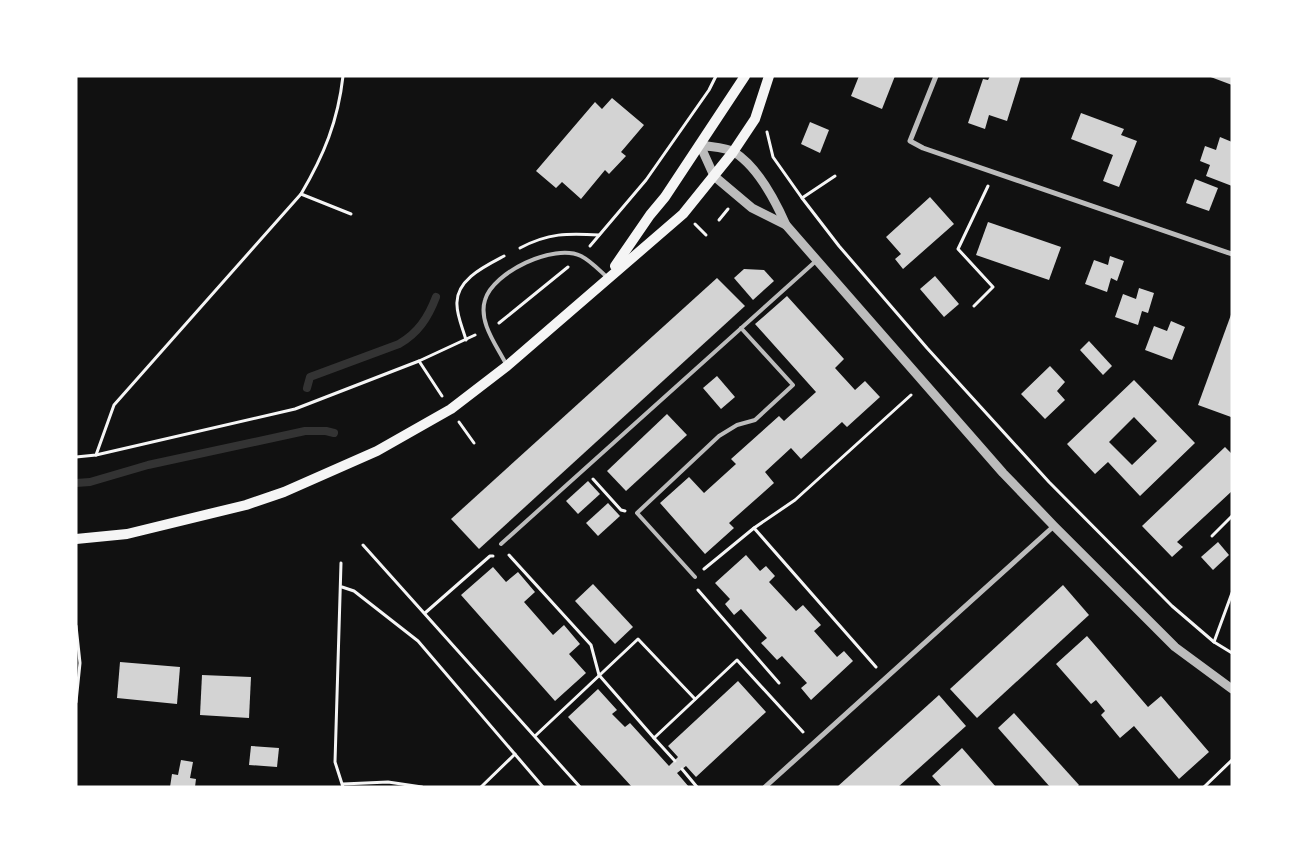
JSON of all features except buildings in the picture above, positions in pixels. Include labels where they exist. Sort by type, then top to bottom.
[{"type":"main road","points":[[608,278],[745,76]]},
{"type":"main road","points":[[76,539],[127,534],[222,511],[284,492],[385,446],[451,409],[507,366],[683,214],[734,152],[755,119],[769,76]]},
{"type":"street","points":[[936,76],[910,141],[923,148],[1232,254]]},
{"type":"street","points":[[700,145],[734,152],[756,173],[776,204],[786,225],[997,465],[1054,526],[1175,647],[1232,689]]},
{"type":"street","points":[[700,145],[714,176],[752,208],[786,225]]},
{"type":"street","points":[[765,787],[1054,526]]},
{"type":"lane","points":[[507,366],[488,329],[484,301],[496,282],[517,268],[544,254],[560,252],[581,256],[608,278]]},
{"type":"lane","points":[[501,544],[817,260]]},
{"type":"lane","points":[[695,576],[637,513],[719,436],[736,425],[755,420],[793,385],[741,328]]},
{"type":"path","points":[[96,455],[114,405],[301,194],[322,157],[334,124],[343,76]]},
{"type":"path","points":[[76,457],[96,455],[295,409],[419,361],[506,319],[581,256],[646,180],[709,90],[716,76]]},
{"type":"path","points":[[765,126],[773,157],[802,198],[840,246],[928,348],[1049,482],[1172,606],[1214,642],[1232,653]]},
{"type":"path","points":[[802,198],[835,176]]},
{"type":"path","points":[[974,306],[993,288],[958,249],[988,186]]},
{"type":"path","points":[[301,194],[351,214]]},
{"type":"path","points":[[779,683],[696,588],[695,576],[754,528],[795,500],[912,395]]},
{"type":"path","points":[[584,469],[621,510],[637,513]]},
{"type":"path","points":[[1212,536],[1232,516]]},
{"type":"path","points":[[754,528],[876,668]]},
{"type":"path","points":[[363,545],[580,787]]},
{"type":"path","points":[[425,613],[490,556],[508,554],[591,645],[598,675],[675,761]]},
{"type":"path","points":[[342,563],[336,762],[343,785],[388,782],[422,787]]},
{"type":"path","points":[[342,587],[354,591],[418,641],[543,787]]},
{"type":"path","points":[[1214,642],[1232,593]]},
{"type":"path","points":[[76,626],[80,663],[76,702]]},
{"type":"path","points":[[535,736],[638,639],[695,699]]},
{"type":"path","points":[[654,738],[737,660],[803,733]]},
{"type":"path","points":[[481,787],[515,754]]},
{"type":"path","points":[[1204,787],[1232,760]]},
{"type":"path","points":[[682,769],[697,787]]},
{"type":"waterway","points":[[307,388],[310,377],[406,340],[422,324],[430,312],[436,297]]},
{"type":"waterway","points":[[76,483],[90,482],[148,465],[305,431],[334,433]]}]
